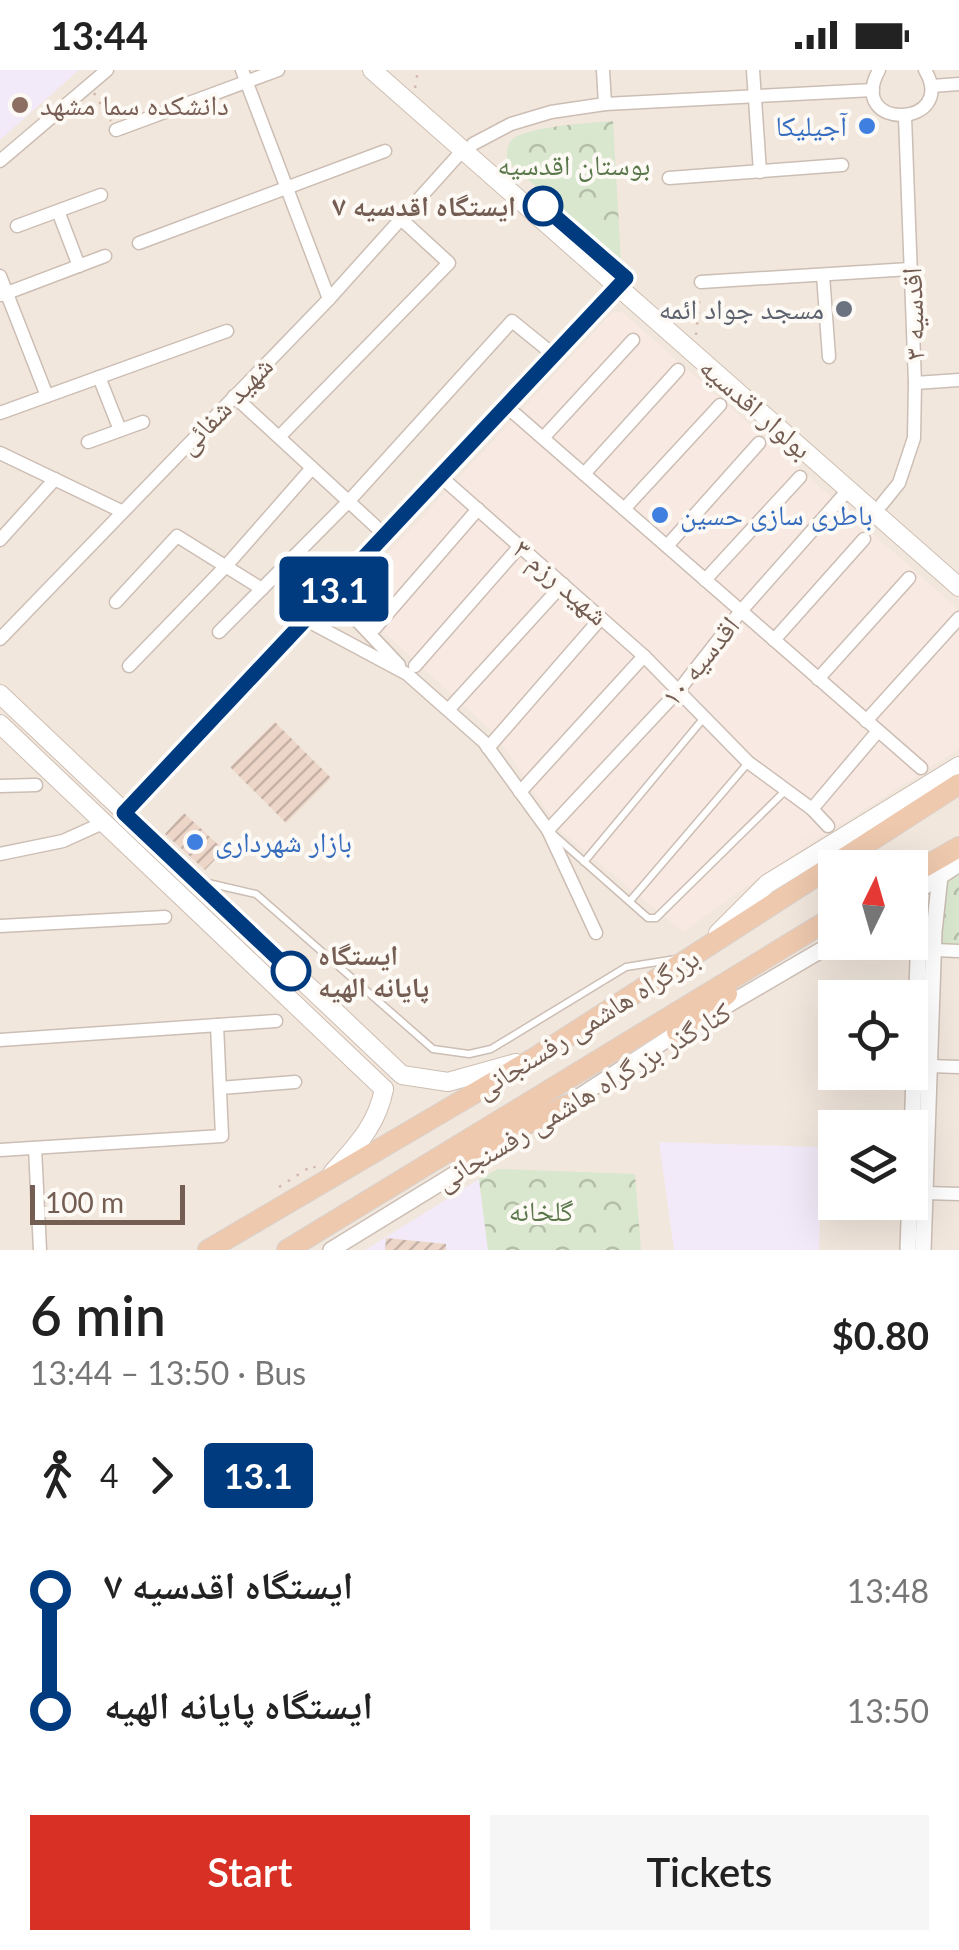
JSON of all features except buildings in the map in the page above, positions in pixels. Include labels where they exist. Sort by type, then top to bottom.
[{"type":"highway","name":"بزرگراه هاشمی رفسنجانی","points":[[208,1250],[319,1173],[536,1057],[959,784]]},
{"type":"highway","points":[[928,865],[959,847]]},
{"type":"highway","name":"بزرگراه هاشمی رفسنجانی","points":[[287,1250],[818,926]]},
{"type":"highway","points":[[677,1032],[814,928]]},
{"type":"highway","points":[[355,1207],[567,1105]]},
{"type":"main road","name":"بولوار اقدسیه","points":[[372,70],[468,147],[959,588]]},
{"type":"main road","name":"بولوار اقدسیه","points":[[390,70],[468,147]]},
{"type":"main road","name":"بولوار اقدسیه","points":[[622,283],[696,340],[959,572]]},
{"type":"main road","points":[[0,694],[402,1076],[448,1082],[536,1057]]},
{"type":"main road","points":[[0,724],[384,1089]]},
{"type":"main road","points":[[696,956],[768,884],[959,766]]},
{"type":"main road","points":[[384,1089],[396,1086],[402,1076]]},
{"type":"main road","points":[[319,1173],[370,1130],[380,1110],[384,1089]]},
{"type":"street","points":[[0,161],[107,70]]},
{"type":"street","points":[[116,130],[245,76],[278,70]]},
{"type":"street","points":[[603,70],[605,104]]},
{"type":"street","points":[[753,70],[760,172]]},
{"type":"street","points":[[879,70],[873,90],[883,110],[905,117],[925,107],[932,86],[925,70]]},
{"type":"street","points":[[245,76],[329,299]]},
{"type":"street","points":[[932,86],[959,84]]},
{"type":"street","points":[[468,147],[511,124],[551,112],[605,104],[873,90]]},
{"type":"street","name":"اقدسیه ۳","points":[[882,504],[898,483],[914,438],[916,383],[905,117]]},
{"type":"street","name":"شهید شفائی","points":[[0,639],[329,299],[468,147]]},
{"type":"street","points":[[138,243],[385,151]]},
{"type":"street","points":[[669,178],[842,166]]},
{"type":"street","points":[[17,226],[100,194]]},
{"type":"street","points":[[58,210],[79,266]]},
{"type":"street","points":[[278,438],[449,263],[401,219]]},
{"type":"street","points":[[3,295],[105,256]]},
{"type":"street","points":[[701,282],[910,269]]},
{"type":"street","points":[[822,274],[829,357]]},
{"type":"street","points":[[0,276],[3,295],[47,396]]},
{"type":"street","points":[[124,813],[622,283]]},
{"type":"street","points":[[219,632],[348,502],[512,321],[554,355]]},
{"type":"street","points":[[2,412],[227,330]]},
{"type":"street","points":[[543,438],[632,340]]},
{"type":"street","points":[[584,474],[678,370]]},
{"type":"street","points":[[99,377],[120,430]]},
{"type":"street","points":[[916,383],[959,380]]},
{"type":"street","points":[[234,396],[385,535]]},
{"type":"street","points":[[624,509],[720,405]]},
{"type":"street","points":[[506,406],[921,768]]},
{"type":"street","points":[[88,442],[144,422]]},
{"type":"street","points":[[667,546],[760,443]]},
{"type":"street","points":[[0,453],[121,511]]},
{"type":"street","points":[[129,666],[226,566],[312,468]]},
{"type":"street","name":"شهید رزم ۳","points":[[440,476],[644,656],[748,762],[812,809],[828,826]]},
{"type":"street","points":[[705,580],[800,477]]},
{"type":"street","points":[[0,540],[55,479]]},
{"type":"street","name":"اقدسیه ۱۰","points":[[548,830],[678,690],[741,611],[849,489]]},
{"type":"street","points":[[375,628],[478,509]]},
{"type":"street","points":[[116,602],[177,536],[262,588]]},
{"type":"street","points":[[774,640],[864,538]]},
{"type":"street","points":[[411,670],[520,546]]},
{"type":"street","points":[[818,679],[909,578]]},
{"type":"street","points":[[449,709],[563,584]]},
{"type":"street","points":[[330,593],[488,748],[548,830],[596,933]]},
{"type":"street","points":[[488,748],[601,618]]},
{"type":"street","points":[[866,721],[959,618]]},
{"type":"street","points":[[306,620],[411,670]]},
{"type":"street","points":[[520,792],[644,656]]},
{"type":"street","points":[[812,809],[878,731]]},
{"type":"street","points":[[0,786],[36,785]]},
{"type":"street","points":[[0,854],[63,841],[104,822]]},
{"type":"street","points":[[928,884],[959,864]]},
{"type":"street","points":[[928,923],[940,876]]},
{"type":"street","points":[[0,926],[165,917]]},
{"type":"street","points":[[928,936],[934,950],[928,994]]},
{"type":"street","points":[[934,950],[959,951]]},
{"type":"street","name":"کنارگذر بزرگراه هاشمی رفسنجانی","points":[[331,1250],[567,1105],[677,1032],[741,1000],[818,952]]},
{"type":"street","points":[[0,1040],[276,1022]]},
{"type":"street","points":[[0,1150],[222,1136],[217,1025]]},
{"type":"street","points":[[928,1066],[959,1066]]},
{"type":"street","points":[[220,1088],[295,1082]]},
{"type":"street","points":[[908,1250],[917,1090]]},
{"type":"street","points":[[34,1148],[40,1250]]},
{"type":"street","points":[[928,1193],[959,1194]]},
{"type":"street","points":[[923,1250],[925,1220]]},
{"type":"lane","points":[[584,862],[704,718]]},
{"type":"lane","points":[[630,901],[748,762]]},
{"type":"lane","points":[[548,830],[648,918],[662,915],[785,791]]},
{"type":"lane","points":[[196,881],[256,894],[433,1049],[454,1053],[492,1049],[626,966],[696,956]]},
{"type":"path","points":[[414,92],[418,70]]},
{"type":"path","points":[[90,86],[116,130]]},
{"type":"path","points":[[696,340],[701,282]]},
{"type":"path","points":[[278,1187],[319,1173]]},
{"type":"shaded area","points":[[0,70],[959,70],[959,1250],[0,1250]]},
{"type":"shaded area","name":"دانشکده سما مشهد","points":[[0,70],[79,70],[0,140]]},
{"type":"shaded area","points":[[613,312],[622,312],[959,610],[959,749],[765,873],[683,932],[562,832],[495,734],[347,598]]},
{"type":"shaded area","points":[[659,1142],[818,1147],[819,1250],[674,1250]]},
{"type":"shaded area","points":[[479,1179],[488,1250],[365,1250]]},
{"type":"green space","name":"بوستان اقدسیه","points":[[613,121],[621,261],[507,161],[510,143],[523,134]]},
{"type":"green space","points":[[959,874],[959,945],[940,944],[944,883]]},
{"type":"green space","name":"گلخانه","points":[[498,1169],[635,1174],[641,1250],[488,1250],[479,1179]]},
{"type":"bus line","name":"13.1","points":[[291,971],[124,813],[626,278],[543,206]]},
{"type":"place","name":"دانشکده سما مشهد","points":[[20,105]]},
{"type":"place","name":"آجیلیکا","points":[[867,126]]},
{"type":"place","name":"ایستگاه اقدسیه ۷","points":[[543,206]]},
{"type":"place","name":"مسجد جواد ائمه","points":[[844,309]]},
{"type":"place","name":"باطری سازی حسین","points":[[660,515]]},
{"type":"place","name":"بازار شهرداری","points":[[195,842]]},
{"type":"place","name":"ایستگاه پایانه الهیه","points":[[291,971]]}]
